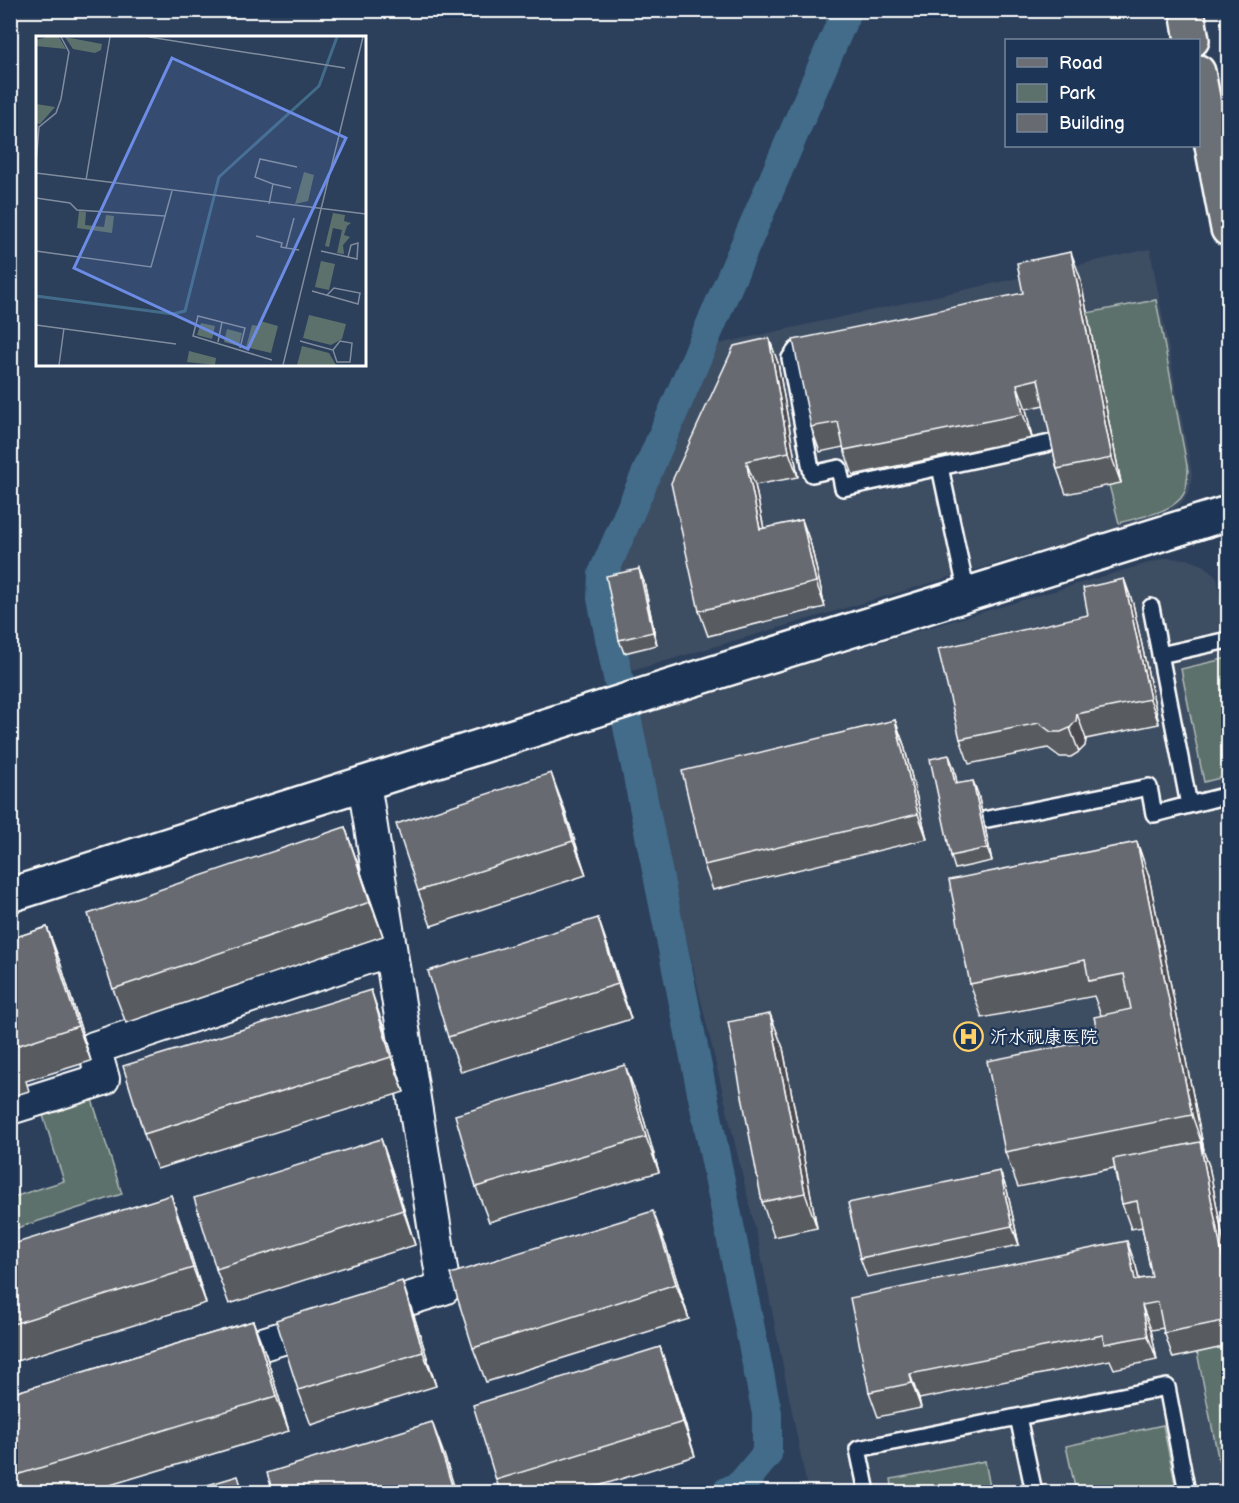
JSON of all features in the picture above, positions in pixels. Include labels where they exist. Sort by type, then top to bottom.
[{"type":"main road","points":[[1187,10],[1192,39]]},
{"type":"main road","points":[[1200,82],[1228,229]]},
{"type":"street","points":[[10,895],[1228,513]]},
{"type":"street","points":[[193,1365],[444,1288],[364,783]]},
{"type":"street","points":[[10,1108],[103,1079],[93,1048],[390,950]]},
{"type":"lane","points":[[824,344],[796,350],[790,358],[812,474],[839,468],[843,488],[1055,442]]},
{"type":"lane","points":[[940,467],[967,594]]},
{"type":"lane","points":[[1151,607],[1189,805]]},
{"type":"lane","points":[[1160,655],[1228,640]]},
{"type":"lane","points":[[983,820],[1149,787],[1154,814],[1228,795]]},
{"type":"lane","points":[[867,1492],[858,1449],[1167,1387],[1187,1492]]},
{"type":"lane","points":[[1018,1416],[1034,1492]]},
{"type":"shaded area","points":[[1150,249],[1192,474],[1190,490],[1183,502],[1169,513],[628,672],[609,583],[714,345]]},
{"type":"shaded area","points":[[1166,558],[1187,559],[1205,566],[1217,578],[1228,635],[1228,1492],[808,1492],[759,1245],[684,929],[638,713]]},
{"type":"green space","points":[[1156,300],[1188,471],[1186,485],[1181,498],[1168,508],[1119,523],[1109,485],[1121,482],[1087,313]]},
{"type":"green space","points":[[1228,658],[1228,776],[1204,782],[1181,669]]},
{"type":"green space","points":[[89,1090],[122,1194],[11,1230],[10,1198],[64,1181],[40,1106]]},
{"type":"green space","points":[[1228,1346],[1228,1492],[1225,1492],[1197,1352]]},
{"type":"green space","points":[[1163,1425],[1177,1492],[1076,1492],[1066,1446]]},
{"type":"green space","points":[[985,1461],[991,1492],[893,1492],[891,1479]]},
{"type":"building","points":[[1071,252],[1112,458],[1057,469],[1038,379],[1017,384],[1023,414],[844,450],[838,422],[811,427],[793,340],[1023,293],[1017,263]]},
{"type":"building","points":[[769,338],[789,452],[746,461],[760,529],[802,520],[816,582],[699,611],[671,483],[734,346]]},
{"type":"building","points":[[639,569],[653,632],[619,640],[606,576]]},
{"type":"building","points":[[1124,579],[1150,699],[1077,714],[1076,721],[1070,728],[1061,732],[1051,732],[1039,723],[960,739],[938,649],[1088,615],[1083,588]]},
{"type":"building","points":[[895,720],[918,814],[704,865],[682,771]]},
{"type":"building","points":[[949,755],[955,784],[973,781],[987,848],[951,856],[930,759]]},
{"type":"building","points":[[551,773],[573,841],[418,891],[396,824]]},
{"type":"building","points":[[345,827],[370,902],[113,989],[88,914]]},
{"type":"building","points":[[1137,842],[1192,1115],[1005,1152],[987,1061],[1099,1039],[1094,1017],[1131,1009],[1124,974],[1089,981],[1085,960],[970,984],[949,880]]},
{"type":"building","points":[[598,918],[618,984],[448,1037],[428,971]]},
{"type":"building","points":[[47,927],[78,1026],[13,1047],[16,1056],[10,1058],[10,939]]},
{"type":"building","points":[[371,990],[391,1057],[144,1134],[123,1066]]},
{"type":"building","points":[[770,1014],[805,1193],[762,1202],[728,1022]]},
{"type":"building","points":[[625,1065],[646,1137],[476,1187],[455,1115]]},
{"type":"building","points":[[381,1139],[403,1210],[216,1269],[194,1198]]},
{"type":"building","points":[[1200,1142],[1228,1286],[1228,1320],[1164,1333],[1158,1302],[1142,1305],[1148,1336],[1104,1344],[1103,1335],[910,1374],[912,1383],[869,1392],[850,1298],[1127,1241],[1135,1280],[1152,1277],[1137,1201],[1122,1204],[1113,1159]]},
{"type":"building","points":[[1000,1171],[1012,1226],[860,1258],[848,1203]]},
{"type":"building","points":[[171,1195],[193,1268],[10,1325],[10,1245]]},
{"type":"building","points":[[653,1211],[676,1284],[473,1348],[450,1274]]},
{"type":"building","points":[[402,1281],[423,1352],[298,1390],[276,1320]]},
{"type":"building","points":[[253,1321],[276,1396],[10,1477],[10,1394]]},
{"type":"building","points":[[660,1347],[683,1422],[496,1480],[473,1405]]},
{"type":"building","points":[[432,1422],[454,1492],[273,1492],[267,1473]]},
{"type":"building","points":[[238,1476],[243,1492],[184,1492]]},
{"type":"waterway","points":[[727,1492],[741,1485],[767,1454],[767,1413],[602,598],[603,574],[847,10]]},
{"type":"place","name":"沂水视康医院","points":[[969,1037]]}]
